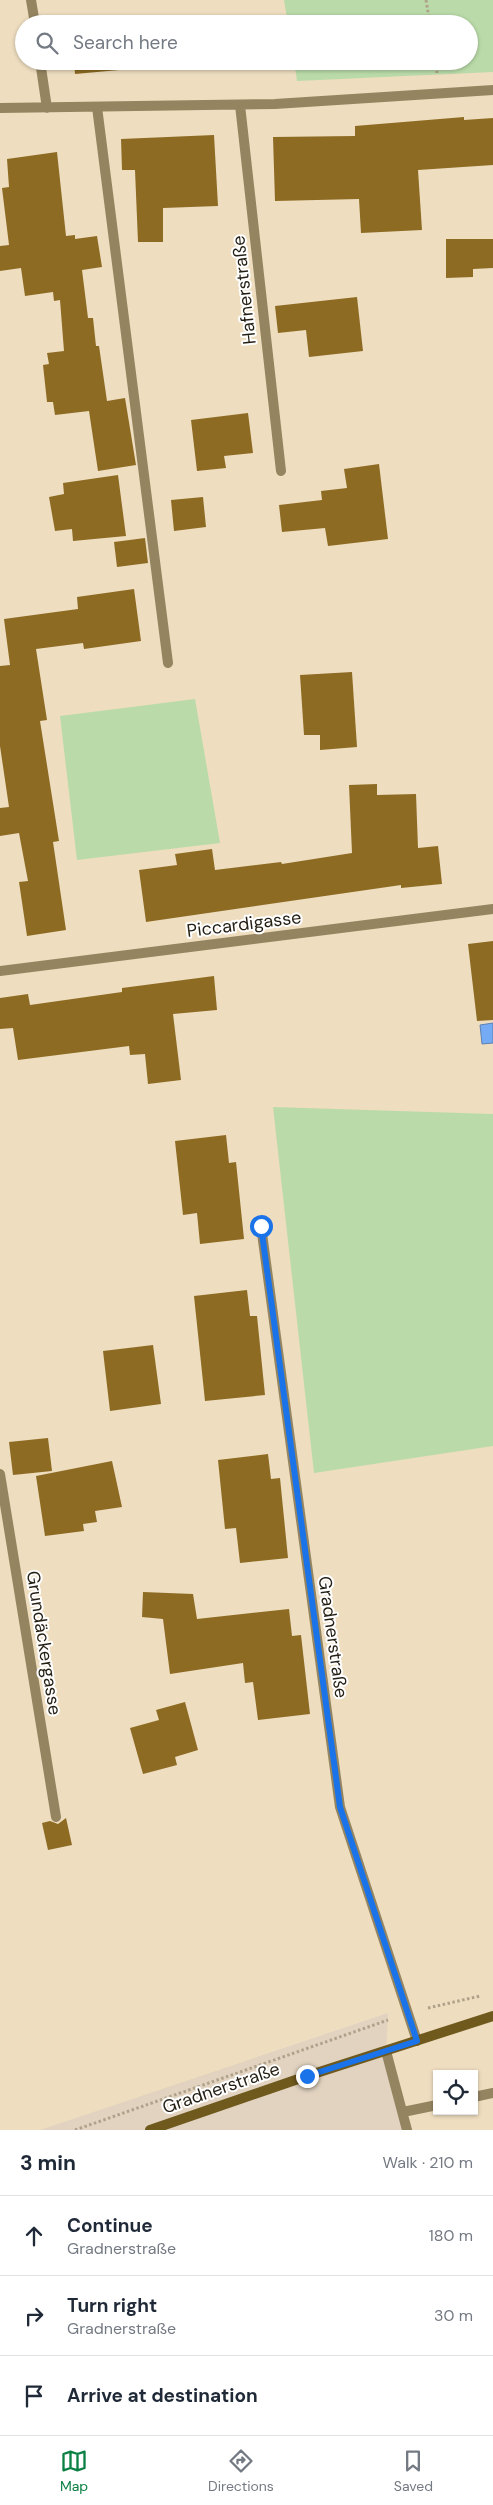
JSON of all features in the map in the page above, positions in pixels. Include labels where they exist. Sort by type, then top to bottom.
[{"type":"main road","name":"Gradnerstraße","points":[[150,2130],[493,2016]]},
{"type":"street","points":[[31,0],[34,15]]},
{"type":"street","points":[[41,70],[47,108]]},
{"type":"street","points":[[0,108],[240,105],[493,90]]},
{"type":"street","name":"Hafnerstraße","points":[[240,105],[281,471]]},
{"type":"street","points":[[97,107],[168,663]]},
{"type":"street","name":"Piccardigasse","points":[[0,972],[493,909]]},
{"type":"street","name":"Gradnerstraße","points":[[261,1226],[340,1807],[406,2014],[417,2041]]},
{"type":"street","name":"Grundäckergasse","points":[[0,1474],[56,1817]]},
{"type":"street","points":[[386,2051],[407,2130]]},
{"type":"street","points":[[478,2096],[493,2093]]},
{"type":"street","points":[[403,2112],[433,2106]]},
{"type":"path","points":[[426,0],[428,15]]},
{"type":"path","points":[[75,2130],[406,2014],[484,1995]]},
{"type":"shaded area","points":[[388,2013],[386,2051],[407,2130],[40,2130]]},
{"type":"green space","points":[[284,0],[493,0],[493,72],[297,81],[295,70],[478,70],[478,15],[286,15]]},
{"type":"green space","points":[[195,699],[220,843],[77,860],[60,716]]},
{"type":"green space","points":[[273,1107],[493,1114],[493,1446],[314,1473]]},
{"type":"water","points":[[493,1023],[493,1043],[482,1044],[480,1025]]},
{"type":"building","points":[[75,70],[119,70],[75,74]]},
{"type":"building","points":[[464,117],[464,120],[493,118],[493,165],[418,170],[422,230],[361,233],[359,199],[275,201],[273,137],[355,136],[355,126]]},
{"type":"building","points":[[214,135],[218,206],[163,208],[163,242],[138,242],[135,170],[122,170],[121,139]]},
{"type":"building","points":[[57,152],[66,236],[75,235],[75,239],[97,236],[102,267],[82,270],[88,318],[93,318],[96,346],[99,346],[107,401],[125,398],[136,465],[98,471],[89,411],[55,415],[53,402],[47,402],[43,365],[49,364],[47,353],[64,351],[60,300],[54,301],[53,292],[25,296],[21,268],[0,271],[0,246],[9,245],[2,188],[9,187],[7,159]]},
{"type":"building","points":[[446,239],[493,239],[493,268],[473,269],[473,277],[446,278]]},
{"type":"building","points":[[357,297],[363,351],[309,357],[306,330],[278,333],[275,306]]},
{"type":"building","points":[[248,413],[253,453],[224,456],[226,468],[197,471],[191,420]]},
{"type":"building","points":[[379,464],[388,539],[328,546],[325,528],[282,532],[279,505],[322,500],[321,491],[347,488],[344,469]]},
{"type":"building","points":[[118,475],[126,536],[73,541],[72,529],[55,531],[49,497],[64,494],[63,483]]},
{"type":"building","points":[[203,497],[206,527],[174,531],[171,500]]},
{"type":"building","points":[[145,538],[148,563],[117,567],[114,542]]},
{"type":"building","points":[[134,589],[141,641],[84,649],[83,643],[36,649],[47,720],[40,721],[59,841],[53,842],[66,930],[27,936],[19,882],[28,881],[19,833],[0,836],[0,808],[9,807],[0,746],[0,666],[10,665],[4,619],[78,609],[77,597]]},
{"type":"building","points":[[352,672],[357,747],[320,750],[320,735],[304,735],[300,675]]},
{"type":"building","points":[[377,784],[377,795],[416,794],[418,848],[438,846],[442,884],[401,888],[401,885],[146,922],[139,870],[177,865],[175,854],[212,849],[215,870],[281,862],[282,864],[352,853],[349,785]]},
{"type":"building","points":[[493,941],[493,1020],[477,1021],[468,944]]},
{"type":"building","points":[[214,976],[217,1010],[173,1014],[181,1080],[148,1084],[145,1054],[130,1055],[129,1046],[18,1060],[13,1028],[0,1029],[0,998],[28,994],[30,1005],[122,992],[122,988]]},
{"type":"building","points":[[226,1135],[229,1163],[236,1162],[244,1239],[200,1244],[197,1213],[183,1215],[175,1141]]},
{"type":"building","points":[[247,1290],[250,1316],[257,1316],[265,1395],[205,1401],[194,1296]]},
{"type":"building","points":[[153,1345],[161,1404],[110,1411],[103,1351]]},
{"type":"building","points":[[48,1438],[52,1471],[13,1475],[9,1442]]},
{"type":"building","points":[[268,1454],[271,1479],[280,1478],[288,1558],[240,1563],[236,1528],[225,1529],[218,1460]]},
{"type":"building","points":[[112,1461],[122,1507],[95,1511],[97,1522],[83,1524],[84,1531],[45,1536],[36,1476]]},
{"type":"building","points":[[143,1592],[193,1594],[197,1619],[289,1609],[292,1636],[301,1635],[310,1714],[258,1720],[253,1682],[245,1683],[243,1663],[170,1674],[163,1619],[142,1617]]},
{"type":"building","points":[[185,1702],[198,1750],[175,1757],[177,1765],[143,1774],[130,1728],[159,1720],[156,1710]]},
{"type":"building","points":[[66,1818],[72,1845],[48,1850],[42,1823],[50,1821],[58,1824]]},
{"type":"route","points":[[261,1226],[340,1807],[406,2014],[417,2041],[307,2076]]}]
